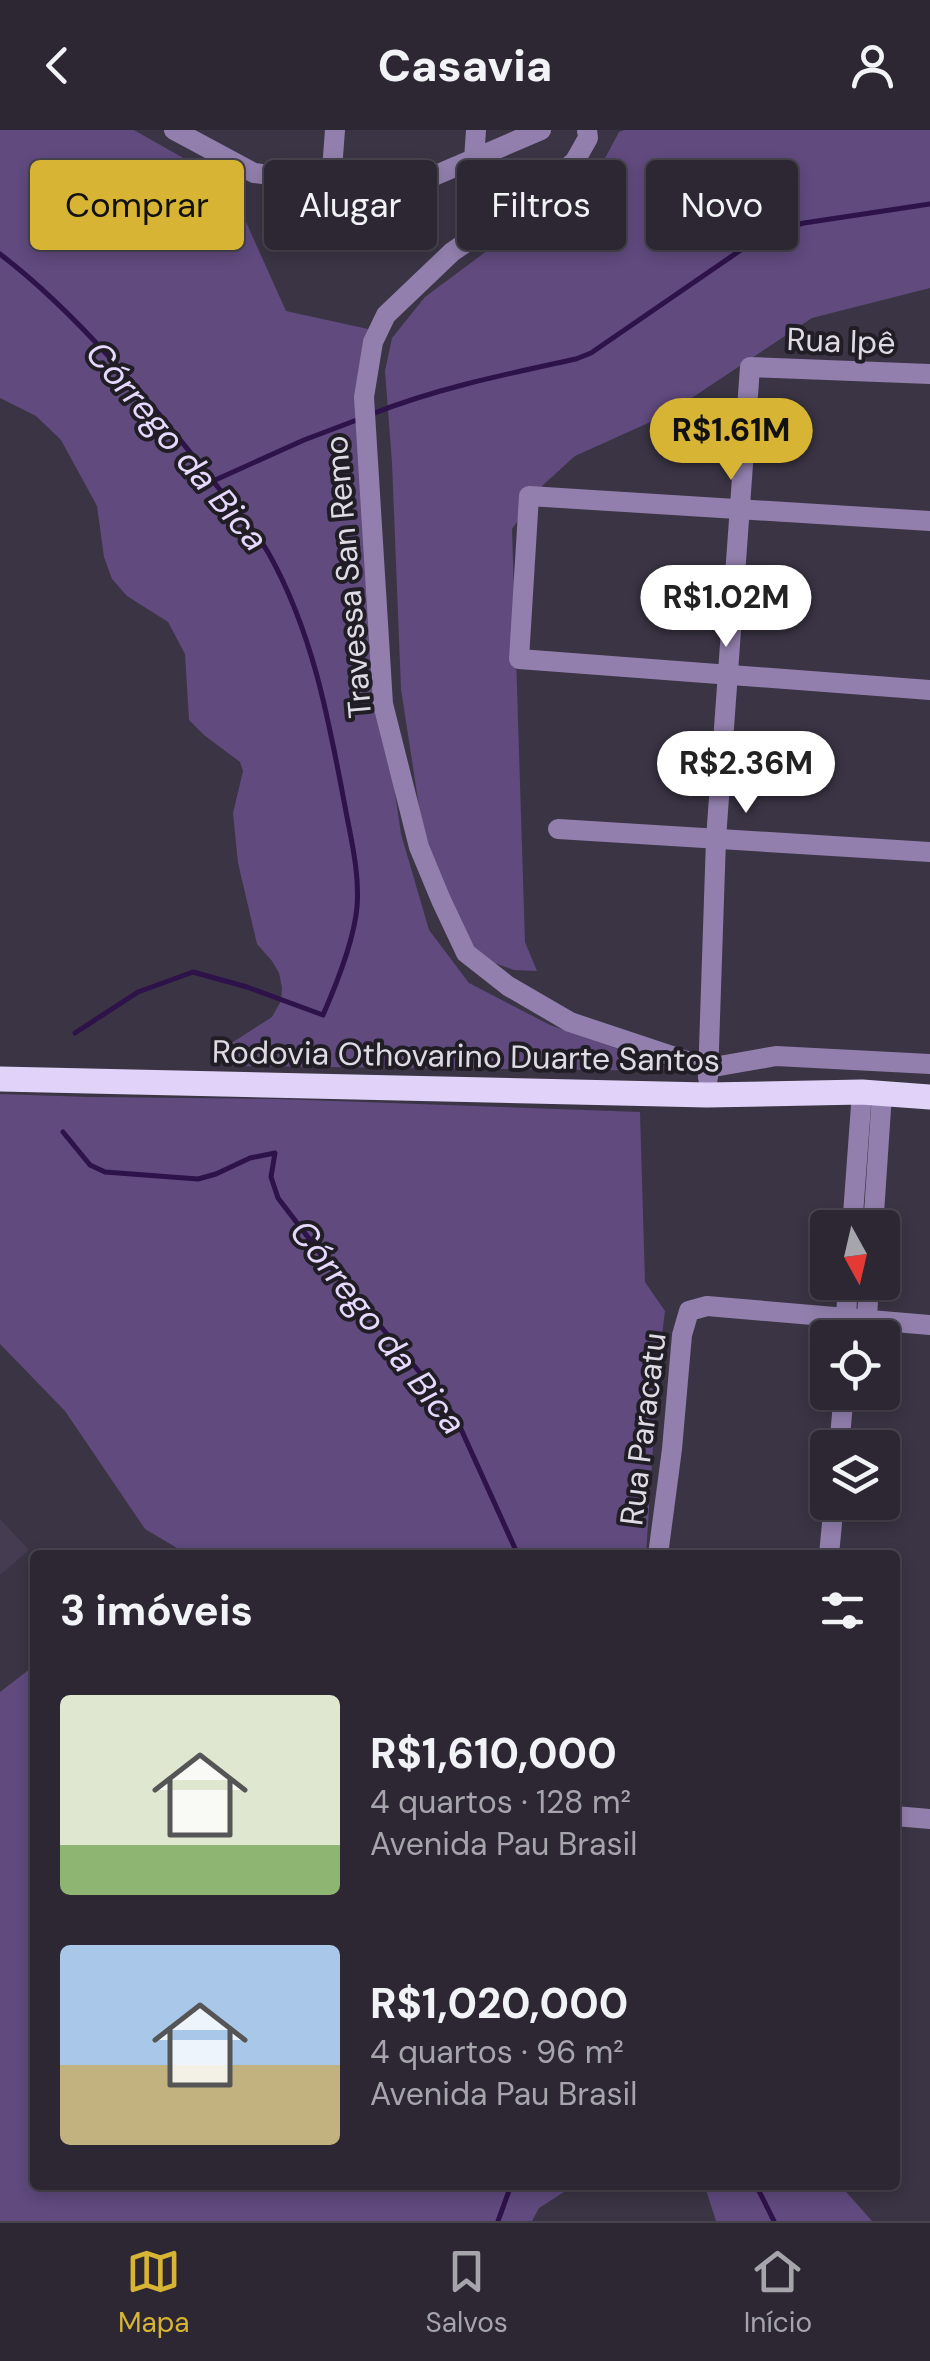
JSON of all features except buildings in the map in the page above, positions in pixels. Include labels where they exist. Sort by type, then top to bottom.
[{"type":"main road","name":"Rodovia Othovarino Duarte Santos","points":[[0,1079],[930,1097]]},
{"type":"street","points":[[174,130],[198,136],[254,174],[264,175]]},
{"type":"street","points":[[333,160],[335,130]]},
{"type":"street","points":[[476,130],[474,160],[541,130]]},
{"type":"street","name":"Travessa San Remo","points":[[587,130],[588,138],[575,160],[537,194],[452,252],[386,314],[373,342],[364,397],[384,704],[419,847],[466,954],[508,986],[570,1022],[708,1068]]},
{"type":"street","name":"Rua Ipê","points":[[738,508],[750,368],[930,374]]},
{"type":"street","points":[[930,521],[529,496],[519,660],[930,690]]},
{"type":"street","points":[[708,1095],[716,839],[738,508]]},
{"type":"street","points":[[558,829],[930,852]]},
{"type":"street","name":"Rodovia Othovarino Duarte Santos","points":[[708,1068],[776,1056],[930,1064]]},
{"type":"street","points":[[855,1210],[872,1093]]},
{"type":"street","points":[[872,1093],[873,1210]]},
{"type":"street","name":"Rua Paracatu","points":[[659,1550],[682,1335],[689,1311],[706,1306],[827,1320]]},
{"type":"street","points":[[900,1324],[930,1325]]},
{"type":"street","points":[[829,1550],[832,1520]]},
{"type":"street","points":[[900,1816],[930,1819]]},
{"type":"shaded area","points":[[0,130],[134,130],[187,160],[30,160],[30,250],[244,250],[244,217],[286,311],[368,329],[362,358],[391,765],[401,834],[429,930],[469,983],[550,1025],[681,1071],[228,1066],[230,1044],[272,1017],[281,1001],[282,988],[279,973],[257,944],[238,863],[233,813],[243,771],[240,762],[189,720],[185,654],[168,622],[127,596],[112,579],[104,557],[97,506],[61,440],[36,416],[0,398]]},
{"type":"shaded area","points":[[930,130],[930,288],[812,318],[666,415],[575,456],[543,485],[512,529],[525,942],[537,971],[514,970],[483,959],[451,915],[424,839],[401,689],[385,371],[392,338],[425,297],[488,250],[626,250],[626,160],[604,160],[619,132]]},
{"type":"shaded area","points":[[0,1094],[640,1112],[645,1282],[665,1311],[646,1550],[180,1550],[145,1529],[65,1411],[0,1344]]},
{"type":"shaded area","points":[[0,1519],[29,1550],[0,1575]]},
{"type":"shaded area","points":[[30,1669],[30,2190],[567,2190],[539,2208],[532,2221],[0,2221],[0,1692]]},
{"type":"shaded area","points":[[704,2190],[844,2190],[872,2221],[716,2221]]},
{"type":"waterway","points":[[372,414],[447,389],[591,353],[767,232],[930,204]]},
{"type":"waterway","name":"Córrego da Bica","points":[[0,254],[56,302],[110,358],[162,417],[269,554],[297,613],[317,674],[357,880],[352,934],[323,1015],[193,972],[138,992],[75,1033]]},
{"type":"waterway","points":[[213,481],[362,418]]},
{"type":"waterway","name":"Córrego da Bica","points":[[63,1132],[90,1165],[105,1172],[198,1179],[250,1158],[275,1153],[271,1177],[278,1198],[456,1418],[516,1550]]},
{"type":"waterway","points":[[498,2221],[509,2190]]},
{"type":"waterway","name":"Córrego da Bica","points":[[758,2190],[774,2221]]}]
